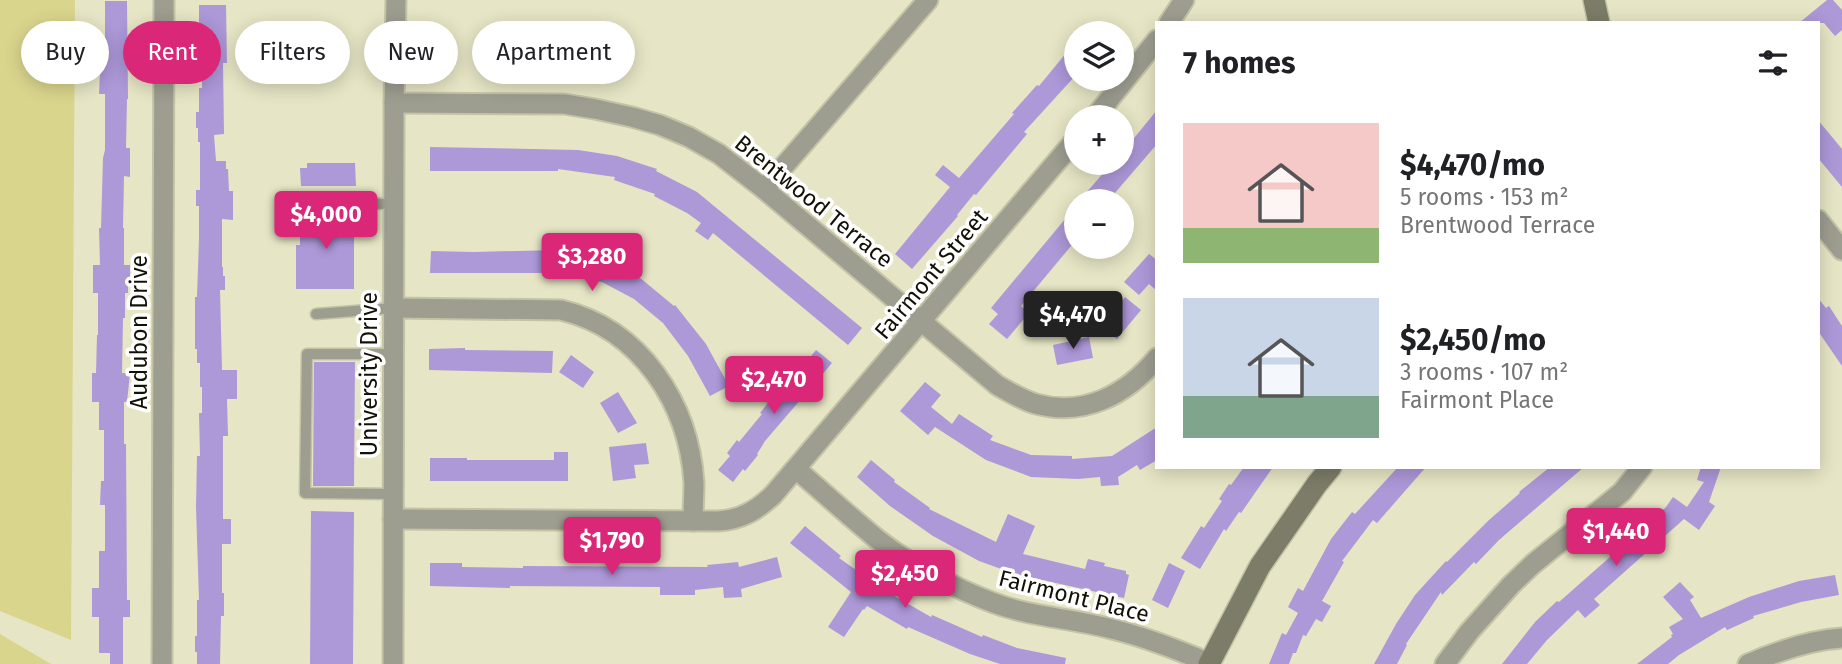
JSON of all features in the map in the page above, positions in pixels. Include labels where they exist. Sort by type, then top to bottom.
[{"type":"main road","points":[[1594,0],[1599,21]]},
{"type":"main road","points":[[1209,663],[1260,566],[1329,469]]},
{"type":"street","name":"Audubon Drive","points":[[162,664],[164,0]]},
{"type":"street","name":"University Drive","points":[[393,664],[396,0]]},
{"type":"street","points":[[764,189],[928,0]]},
{"type":"street","points":[[1170,21],[1184,0]]},
{"type":"street","points":[[1105,105],[1155,42]]},
{"type":"street","name":"Brentwood Terrace","points":[[394,103],[564,104],[632,117],[688,137],[719,154],[764,189],[997,385],[1036,404],[1074,408],[1111,397],[1147,370],[1155,360]]},
{"type":"street","name":"Fairmont Street","points":[[393,519],[693,521],[732,520],[747,515],[774,495],[1064,153]]},
{"type":"street","points":[[1820,222],[1842,250]]},
{"type":"street","points":[[394,308],[561,310],[581,314],[620,337],[651,367],[677,410],[685,434],[694,483],[693,521]]},
{"type":"street","name":"Fairmont Place","points":[[796,469],[879,540],[936,576],[964,590],[1025,612],[1132,634],[1209,663]]},
{"type":"street","points":[[1445,664],[1476,623],[1511,585],[1622,492],[1640,469]]},
{"type":"street","points":[[1748,664],[1788,649],[1842,638]]},
{"type":"lane","points":[[299,202],[394,204]]},
{"type":"lane","points":[[316,314],[394,308]]},
{"type":"lane","points":[[394,354],[307,354],[305,493],[394,494]]},
{"type":"shaded area","points":[[0,0],[75,0],[75,21],[21,21],[21,84],[74,84],[71,640],[0,611]]},
{"type":"shaded area","points":[[0,634],[51,664],[0,664]]},
{"type":"building","points":[[1827,0],[1833,0],[1842,10],[1842,30],[1835,36],[1820,21],[1801,21]]},
{"type":"building","points":[[105,1],[127,1],[127,21],[123,21],[123,84],[128,84],[126,148],[130,148],[130,177],[124,176],[123,228],[124,265],[130,265],[130,281],[128,293],[125,293],[122,373],[130,373],[127,402],[124,402],[124,444],[127,600],[130,600],[130,617],[123,617],[123,664],[110,664],[110,653],[99,653],[99,617],[92,617],[92,588],[99,588],[99,551],[105,551],[105,505],[100,505],[101,481],[104,481],[104,430],[99,430],[99,402],[92,402],[92,373],[96,373],[98,335],[98,293],[93,293],[93,265],[100,265],[99,228],[105,150],[105,94],[99,94],[99,84],[109,84],[109,21],[105,21]]},
{"type":"building","points":[[199,5],[226,5],[227,63],[223,63],[224,134],[214,135],[216,161],[226,161],[229,191],[233,191],[233,220],[222,219],[225,290],[220,290],[222,370],[237,370],[237,399],[227,399],[228,436],[223,436],[223,519],[231,519],[231,544],[222,544],[224,616],[221,616],[220,664],[197,664],[195,652],[199,600],[197,456],[200,456],[199,413],[202,413],[200,363],[197,363],[195,349],[199,239],[196,190],[200,190],[200,142],[196,128],[196,112],[199,112],[199,88],[202,88],[202,84],[221,84],[221,21],[199,21]]},
{"type":"building","points":[[1064,56],[1064,88],[1024,132],[1027,134],[912,269],[895,254],[950,187],[935,175],[943,165],[959,178],[1014,114],[1012,113],[1037,85],[1039,86]]},
{"type":"building","points":[[1155,112],[1155,146],[1134,171],[1134,138]]},
{"type":"building","points":[[1820,122],[1842,149],[1842,187],[1820,160]]},
{"type":"building","points":[[430,147],[578,150],[617,156],[657,169],[656,171],[697,192],[862,328],[848,345],[713,233],[708,240],[695,231],[701,223],[654,196],[655,194],[614,180],[615,177],[558,169],[430,171]]},
{"type":"building","points":[[307,163],[355,163],[356,186],[301,186],[300,168],[307,168]]},
{"type":"building","points":[[1102,175],[1130,175],[1118,189],[1089,189]]},
{"type":"building","points":[[307,211],[354,212],[354,289],[296,289],[296,245],[300,245],[300,215],[307,215]]},
{"type":"building","points":[[1064,220],[1064,254],[1021,306],[1029,313],[1007,339],[989,324],[998,314],[991,308]]},
{"type":"building","points":[[556,250],[614,264],[639,277],[675,305],[706,344],[729,386],[710,396],[688,356],[663,323],[634,299],[602,282],[565,273],[430,273],[431,251]]},
{"type":"building","points":[[1149,254],[1155,258],[1155,289],[1149,284],[1139,295],[1124,282]]},
{"type":"building","points":[[1125,297],[1141,310],[1117,339],[1101,327]]},
{"type":"building","points":[[1820,300],[1826,308],[1829,306],[1842,326],[1842,366],[1820,334]]},
{"type":"building","points":[[1089,337],[1093,358],[1057,365],[1053,345]]},
{"type":"building","points":[[429,349],[553,351],[552,373],[429,370]]},
{"type":"building","points":[[816,350],[832,363],[765,441],[745,471],[743,469],[733,482],[718,470],[730,456],[727,453],[762,414],[760,413],[785,382],[788,384]]},
{"type":"building","points":[[571,355],[594,372],[583,388],[559,372]]},
{"type":"building","points":[[314,362],[355,362],[354,486],[313,486]]},
{"type":"building","points":[[925,382],[941,395],[931,407],[952,424],[959,414],[993,436],[990,440],[1031,455],[1072,456],[1072,459],[1112,456],[1155,428],[1155,461],[1140,470],[1137,465],[1118,477],[1119,485],[1101,486],[1100,477],[1031,477],[986,460],[935,427],[928,435],[900,411]]},
{"type":"building","points":[[618,392],[637,423],[618,433],[600,403]]},
{"type":"building","points":[[646,443],[649,464],[634,465],[636,478],[613,481],[609,447]]},
{"type":"building","points":[[554,452],[568,452],[568,481],[430,481],[430,458],[554,460]]},
{"type":"building","points":[[871,460],[929,509],[996,542],[1008,514],[1035,526],[1023,554],[1085,569],[1088,559],[1126,571],[1129,575],[1124,598],[1015,574],[979,561],[933,536],[890,506],[857,477]]},
{"type":"building","points":[[1243,469],[1272,469],[1241,513],[1239,512],[1226,531],[1224,529],[1200,569],[1181,558],[1201,526],[1204,528],[1222,501],[1219,499],[1229,484],[1231,485]]},
{"type":"building","points":[[1396,469],[1424,469],[1377,523],[1373,520],[1342,561],[1344,562],[1322,601],[1331,606],[1322,622],[1316,619],[1306,636],[1303,635],[1289,664],[1269,664],[1282,633],[1286,635],[1298,613],[1288,607],[1298,588],[1303,591],[1331,539],[1352,512],[1355,514]]},
{"type":"building","points":[[1548,469],[1582,469],[1499,540],[1476,564],[1474,562],[1442,595],[1441,592],[1406,644],[1397,664],[1374,664],[1415,595],[1446,561],[1519,492]]},
{"type":"building","points":[[1700,469],[1720,469],[1709,502],[1715,506],[1699,530],[1684,519],[1594,599],[1600,605],[1585,618],[1578,610],[1527,664],[1502,664],[1535,622],[1628,543],[1673,497],[1687,507],[1704,482],[1697,480]]},
{"type":"building","points":[[311,511],[354,512],[353,664],[310,664]]},
{"type":"building","points":[[805,526],[841,556],[839,558],[889,593],[931,617],[932,615],[982,637],[983,635],[1017,648],[1066,658],[1065,664],[1000,664],[908,627],[907,629],[867,606],[844,637],[828,627],[851,592],[790,543]]},
{"type":"building","points":[[777,557],[782,577],[741,589],[742,597],[724,598],[723,587],[695,590],[695,595],[660,595],[660,587],[430,586],[430,563],[462,563],[462,567],[523,568],[708,567],[707,565],[738,562],[739,567]]},
{"type":"building","points":[[1169,563],[1185,571],[1168,608],[1152,600]]},
{"type":"building","points":[[1835,575],[1839,595],[1801,602],[1753,616],[1754,618],[1727,630],[1725,627],[1668,664],[1637,664],[1672,637],[1669,627],[1683,619],[1663,597],[1680,582],[1694,597],[1690,600],[1701,618],[1749,597],[1799,581]]}]
